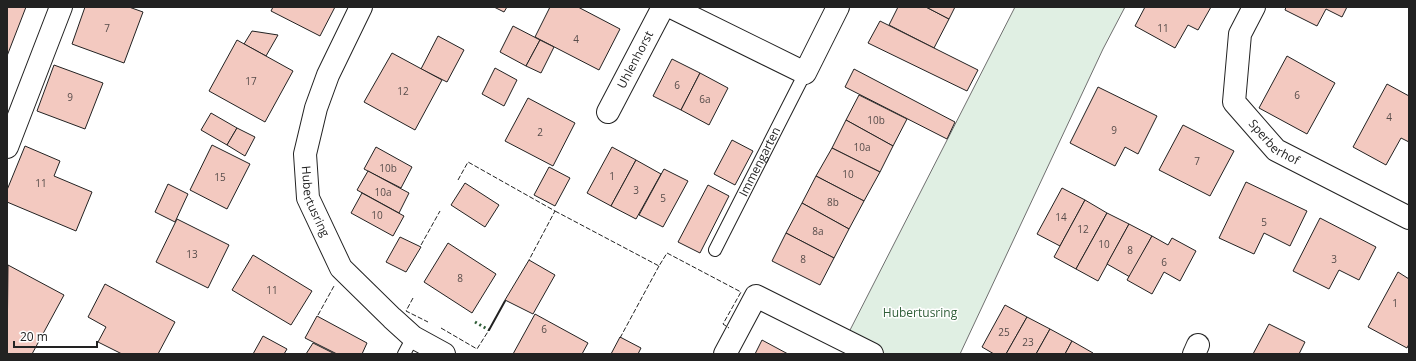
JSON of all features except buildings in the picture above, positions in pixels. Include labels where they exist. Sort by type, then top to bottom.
[{"type":"street","points":[[7,147],[61,7]]},
{"type":"street","name":"Hubertusring","points":[[361,7],[328,75],[316,108],[305,154],[308,198],[341,268],[392,318],[408,346],[444,354]]},
{"type":"street","name":"Uhlenhorst","points":[[608,112],[663,7]]},
{"type":"street","points":[[671,7],[804,73]]},
{"type":"street","name":"Immengarten","points":[[804,73],[838,7]]},
{"type":"street","name":"Sperberhof","points":[[1254,7],[1240,34],[1234,102],[1276,150],[1409,218]]},
{"type":"street","points":[[725,354],[756,296],[872,354]]},
{"type":"lane","name":"Immengarten","points":[[715,250],[804,73]]},
{"type":"green space","points":[[1015,7],[1125,7],[1103,49],[960,354],[884,354],[848,334]]},
{"type":"hedge","points":[[475,322],[489,330]]},
{"type":"fence","points":[[458,180],[468,162],[555,211],[529,260]]},
{"type":"fence","points":[[421,245],[440,211]]},
{"type":"fence","points":[[555,211],[659,266],[667,253],[741,292],[723,324],[729,328]]},
{"type":"fence","points":[[620,338],[659,266]]},
{"type":"fence","points":[[318,315],[334,286]]},
{"type":"fence","points":[[413,298],[406,311],[428,322]]},
{"type":"fence","points":[[441,328],[477,349],[489,330]]},
{"type":"wall","points":[[489,330],[505,301]]}]
